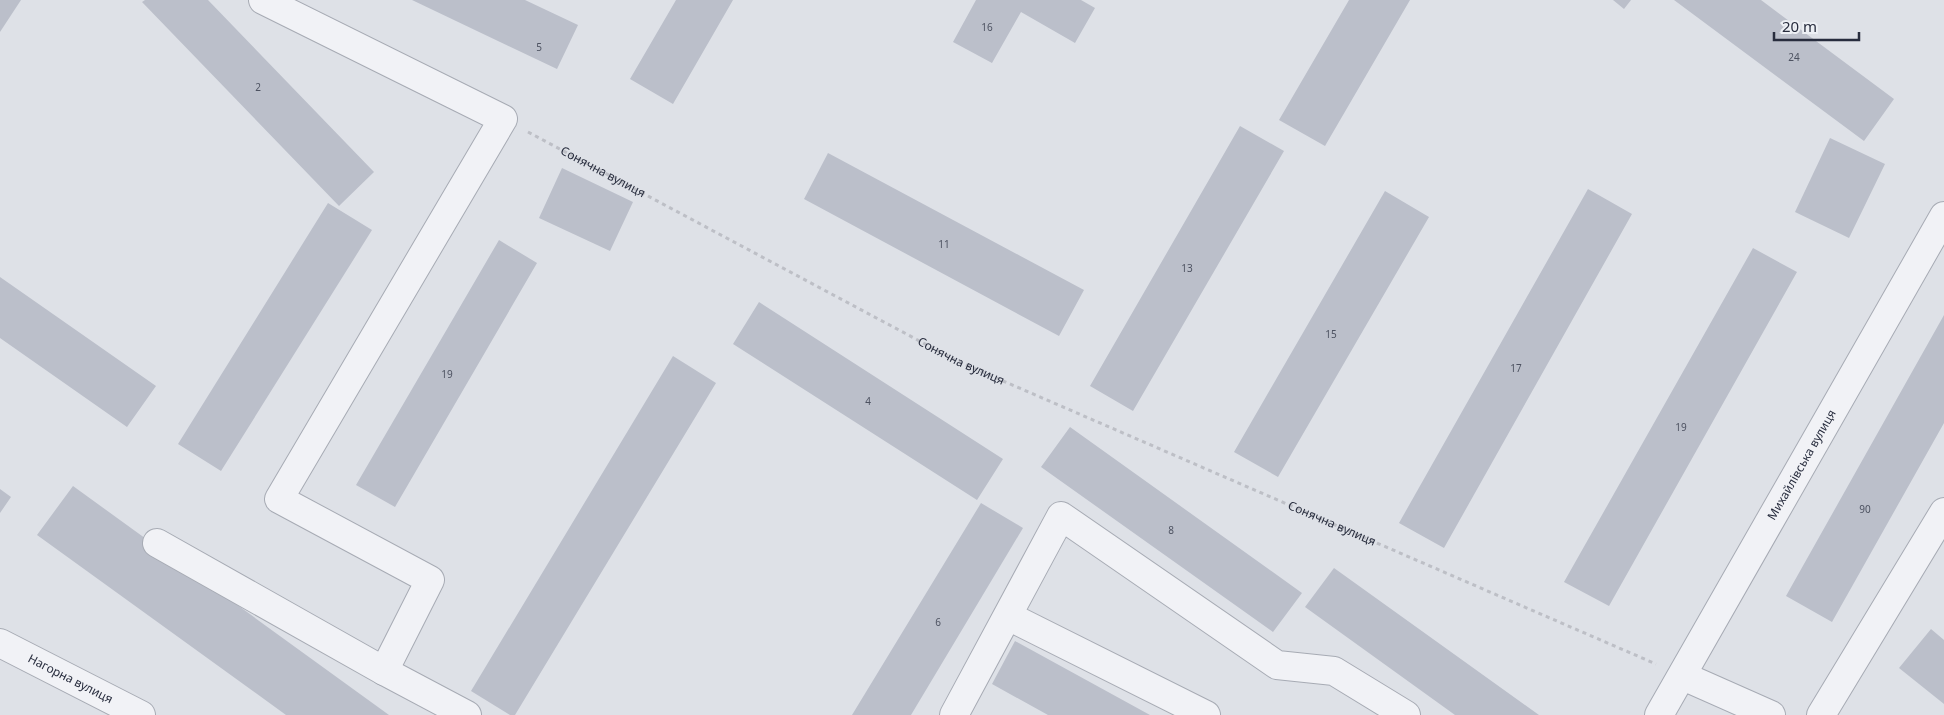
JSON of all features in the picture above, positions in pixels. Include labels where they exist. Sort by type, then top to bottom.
[{"type":"street","points":[[273,2],[503,119],[279,499],[430,580],[384,671]]},
{"type":"street","name":"Михайлівська вулиця","points":[[1659,715],[1944,216]]},
{"type":"street","points":[[1821,715],[1944,512]]},
{"type":"street","points":[[954,715],[1061,516],[1277,665],[1334,671],[1406,715]]},
{"type":"street","points":[[157,543],[384,671],[467,715]]},
{"type":"street","points":[[1008,616],[1206,715]]},
{"type":"street","name":"Нагорна вулиця","points":[[0,643],[141,715]]},
{"type":"street","points":[[1682,676],[1772,715]]},
{"type":"path","name":"Сонячна вулиця","points":[[503,119],[957,361],[1682,676]]},
{"type":"building","points":[[0,0],[21,0],[0,32]]},
{"type":"building","points":[[145,0],[208,0],[374,172],[339,206],[142,2]]},
{"type":"building","points":[[412,0],[525,0],[578,25],[557,69]]},
{"type":"building","points":[[676,0],[733,0],[673,104],[630,79]]},
{"type":"building","points":[[976,0],[1081,0],[1095,8],[1075,43],[1021,12],[992,63],[953,42]]},
{"type":"building","points":[[1349,0],[1410,0],[1325,146],[1279,120]]},
{"type":"building","points":[[1613,0],[1631,0],[1624,9]]},
{"type":"building","points":[[1674,0],[1761,0],[1894,99],[1864,141]]},
{"type":"building","points":[[1240,126],[1284,151],[1133,411],[1090,386]]},
{"type":"building","points":[[1830,138],[1885,164],[1849,238],[1795,212]]},
{"type":"building","points":[[828,153],[1084,290],[1059,336],[804,199]]},
{"type":"building","points":[[562,168],[633,202],[610,251],[539,218]]},
{"type":"building","points":[[1588,189],[1632,214],[1444,548],[1399,523]]},
{"type":"building","points":[[1385,191],[1429,217],[1278,477],[1234,452]]},
{"type":"building","points":[[328,203],[372,230],[221,471],[178,444]]},
{"type":"building","points":[[499,240],[537,263],[395,507],[356,485]]},
{"type":"building","points":[[1753,248],[1797,272],[1609,606],[1564,582]]},
{"type":"building","points":[[0,277],[156,386],[127,427],[0,338]]},
{"type":"building","points":[[759,302],[1003,459],[977,500],[733,344]]},
{"type":"building","points":[[1944,315],[1944,423],[1832,622],[1786,596]]},
{"type":"building","points":[[673,356],[716,383],[515,715],[510,715],[471,691]]},
{"type":"building","points":[[1070,427],[1302,593],[1273,632],[1041,467]]},
{"type":"building","points":[[73,486],[389,715],[286,715],[37,535]]},
{"type":"building","points":[[0,489],[11,497],[0,513]]},
{"type":"building","points":[[981,503],[1023,528],[911,715],[852,715]]},
{"type":"building","points":[[1334,568],[1539,715],[1455,715],[1305,607]]},
{"type":"building","points":[[1931,629],[1944,640],[1944,704],[1899,668]]},
{"type":"building","points":[[1015,641],[1150,715],[1048,715],[992,684]]}]
